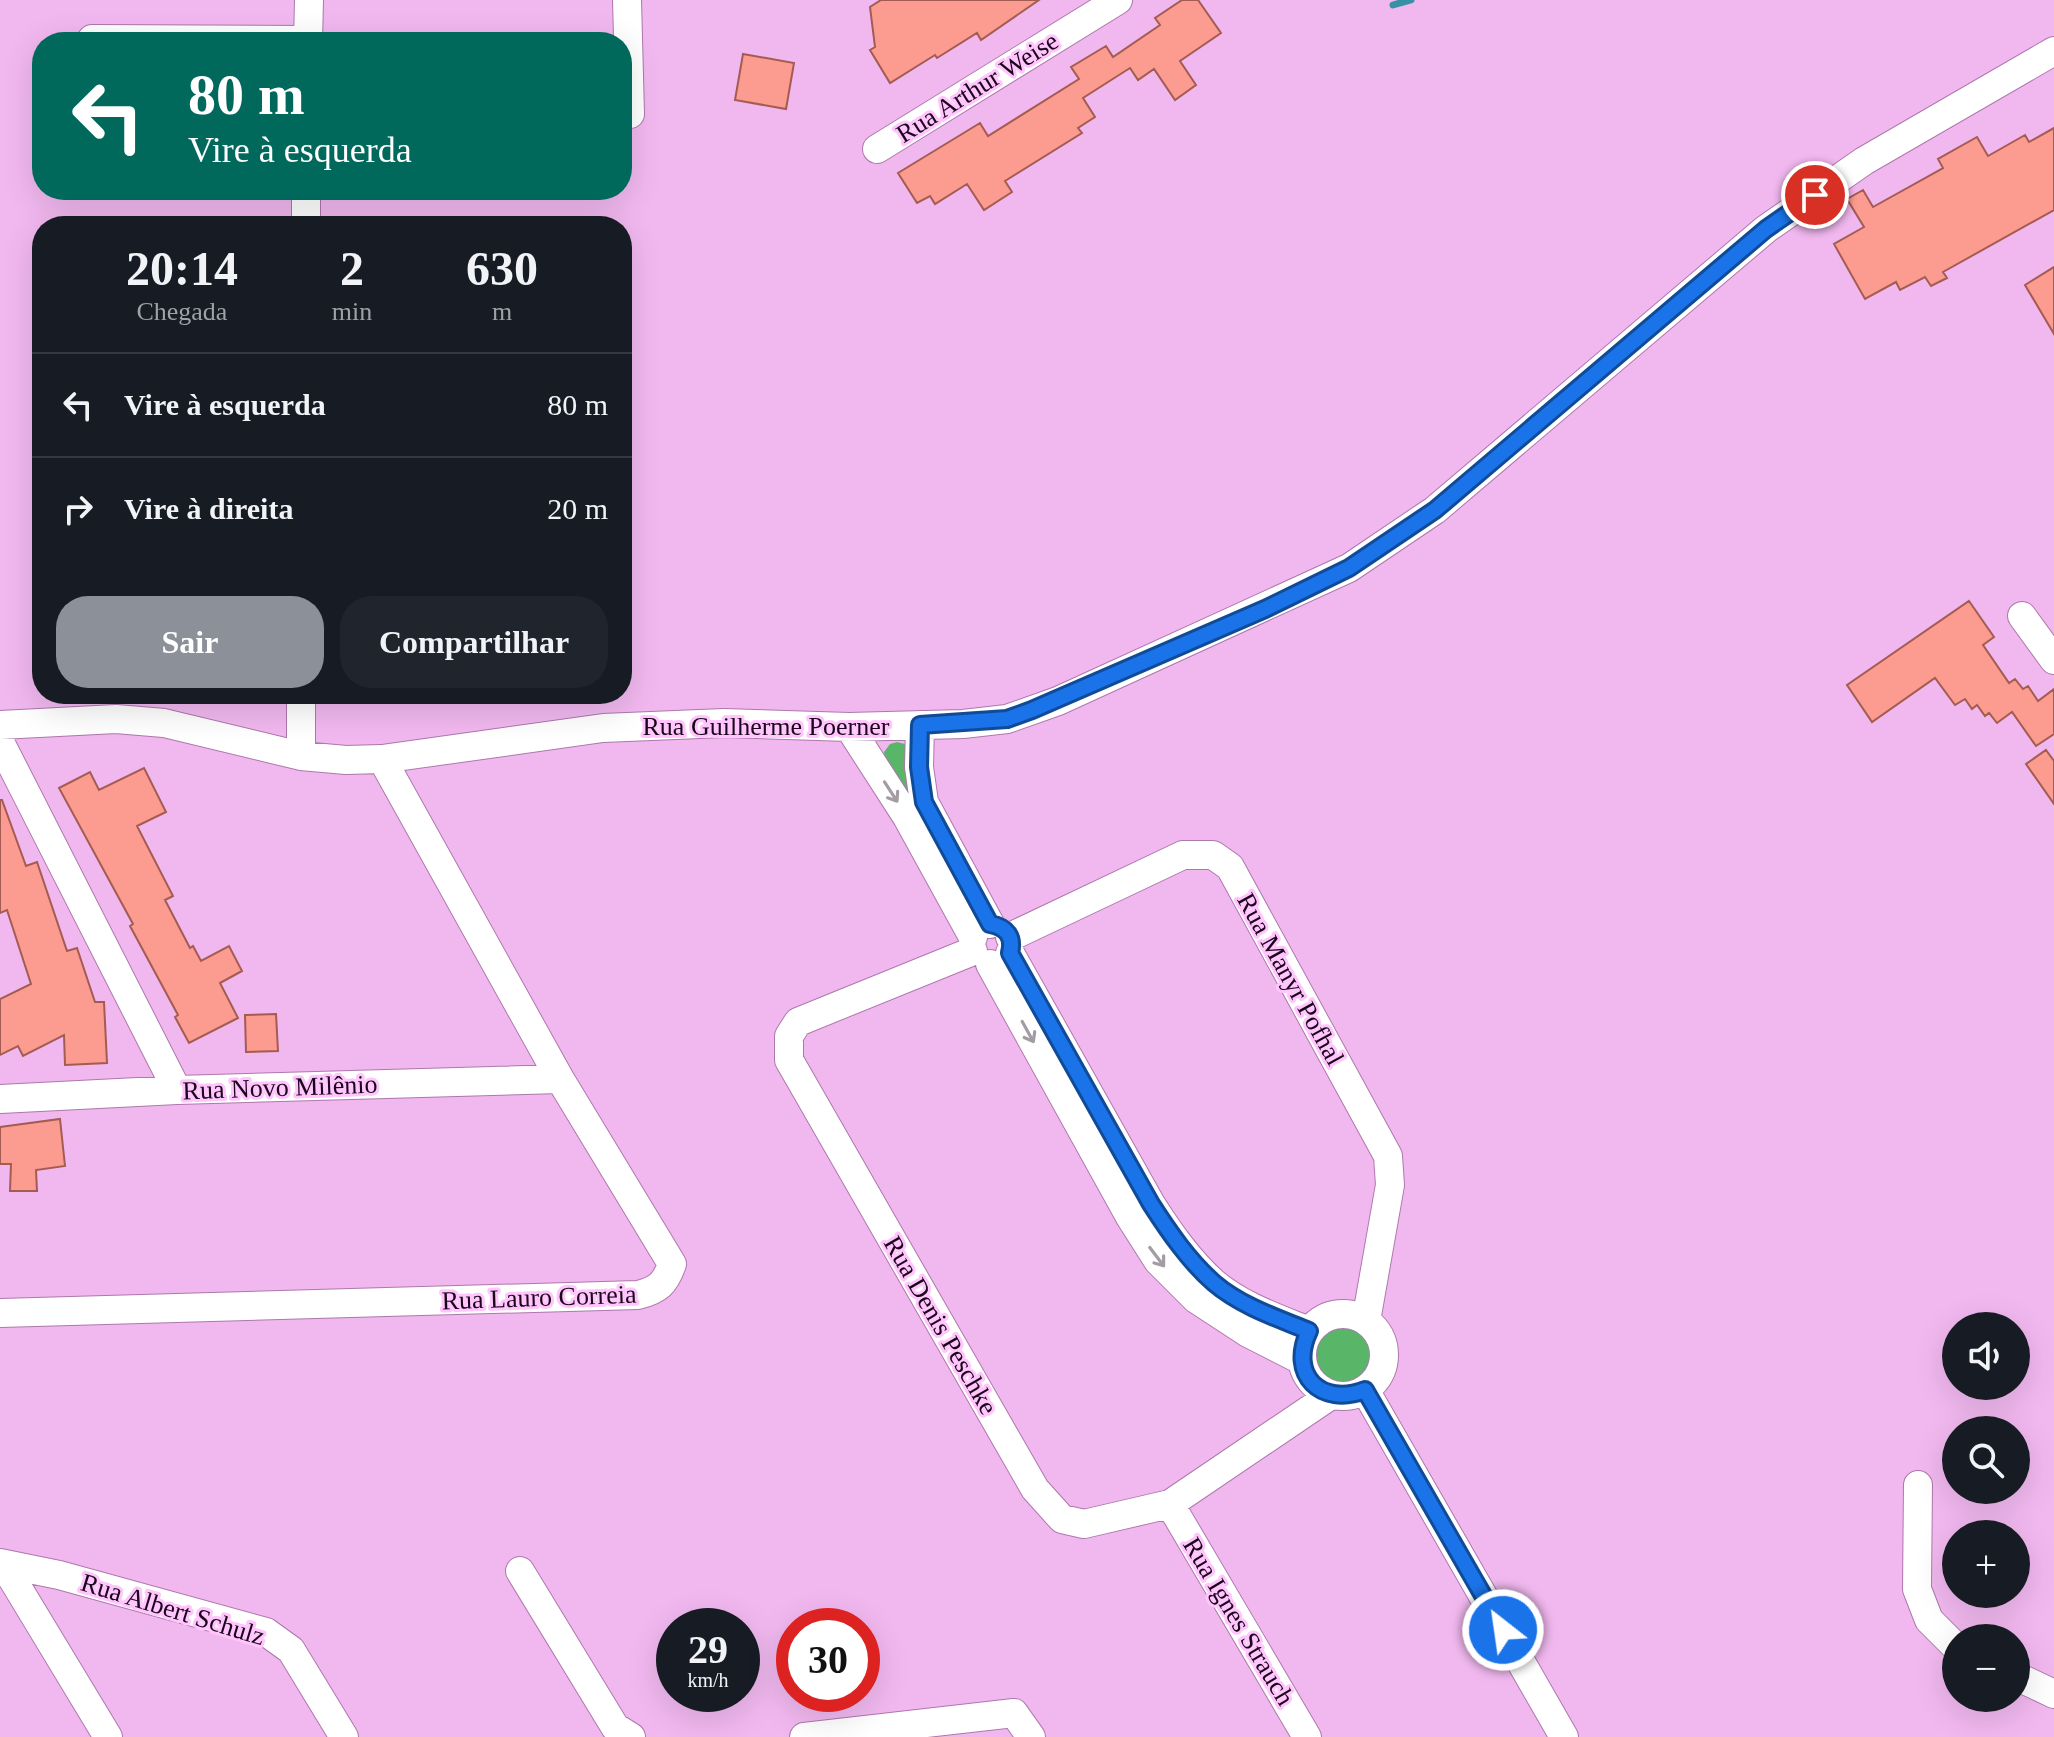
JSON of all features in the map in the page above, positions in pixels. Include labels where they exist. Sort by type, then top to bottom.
[{"type":"street","points":[[308,32],[309,0]]},
{"type":"street","points":[[627,0],[628,32]]},
{"type":"street","name":"Rua Arthur Weise","points":[[877,149],[1118,0]]},
{"type":"street","name":"Rua Guilherme Poerner","points":[[0,725],[116,719],[164,723],[301,756],[346,760],[382,759],[603,728],[724,723],[849,727],[1007,719],[1265,609],[1349,568],[1435,510],[1766,229],[1864,161],[2054,51]]},
{"type":"street","points":[[2022,616],[2054,660]]},
{"type":"street","points":[[301,704],[301,756]]},
{"type":"street","points":[[920,725],[919,767],[924,802],[991,944],[1130,1217],[1158,1261],[1196,1299],[1248,1333],[1301,1360]]},
{"type":"street","points":[[849,727],[991,944],[1174,1239],[1215,1283],[1261,1312],[1309,1331]]},
{"type":"street","points":[[0,742],[177,1090]]},
{"type":"street","name":"Rua Lauro Correia","points":[[0,1313],[638,1295],[655,1291],[667,1280],[672,1264],[560,1079],[382,759]]},
{"type":"street","name":"Rua Manyr Pofhal","points":[[991,944],[1183,855],[1213,855],[1230,867],[1388,1156],[1390,1185],[1366,1321]]},
{"type":"street","name":"Rua Denis Peschke","points":[[991,944],[798,1022],[789,1036],[789,1060],[1035,1489],[1062,1519],[1084,1524],[1170,1504],[1331,1395]]},
{"type":"street","name":"Rua Novo Milênio","points":[[0,1099],[177,1090],[560,1079]]},
{"type":"street","points":[[1335,1315],[1351,1315],[1366,1321],[1377,1332],[1383,1347],[1383,1363],[1378,1378],[1365,1390],[1349,1396],[1331,1395],[1316,1387],[1306,1374],[1301,1360],[1309,1331],[1320,1320],[1335,1315]]},
{"type":"street","points":[[1365,1390],[1564,1737]]},
{"type":"street","points":[[1918,1485],[1917,1589],[1929,1620],[1942,1633]]},
{"type":"street","name":"Rua Ignes Strauch","points":[[1170,1504],[1307,1737]]},
{"type":"street","points":[[2,1564],[108,1737]]},
{"type":"street","name":"Rua Albert Schulz","points":[[2,1564],[59,1575],[266,1632],[291,1650],[344,1737]]},
{"type":"street","points":[[520,1571],[615,1727],[631,1737]]},
{"type":"street","points":[[2030,1683],[2054,1694]]},
{"type":"street","points":[[804,1737],[1014,1713],[1031,1737]]},
{"type":"green space","points":[[890,744],[905,744],[908,750],[914,805],[885,759],[884,752]]},
{"type":"green space","points":[[1338,1322],[1350,1322],[1362,1327],[1372,1337],[1377,1355],[1375,1368],[1362,1383],[1350,1388],[1338,1388],[1326,1383],[1316,1373],[1311,1361],[1311,1349],[1316,1337],[1326,1327]]},
{"type":"building","points":[[881,0],[1039,0],[981,40],[977,33],[890,83],[870,50],[875,47],[870,7]]},
{"type":"building","points":[[1182,0],[1198,0],[1221,33],[1180,61],[1196,85],[1175,100],[1154,69],[1138,80],[1130,68],[1083,98],[1095,117],[1078,128],[1082,133],[1005,181],[1012,192],[984,210],[967,184],[935,204],[930,196],[917,203],[898,173],[980,123],[988,136],[1079,79],[1071,67],[1106,46],[1113,57],[1160,25],[1155,18]]},
{"type":"building","points":[[743,54],[794,63],[786,109],[735,100]]},
{"type":"building","points":[[2054,128],[2054,210],[1943,272],[1947,278],[1931,286],[1925,277],[1900,290],[1896,282],[1865,299],[1834,244],[1864,227],[1847,199],[1863,190],[1873,207],[1943,168],[1938,159],[1977,137],[1988,156],[2025,135],[2029,142]]},
{"type":"building","points":[[2054,267],[2054,334],[2025,285]]},
{"type":"building","points":[[1969,601],[1994,637],[1983,645],[2009,683],[2015,679],[2023,689],[2028,686],[2038,701],[2054,689],[2054,734],[2036,746],[2012,712],[1997,723],[1989,713],[1985,716],[1977,705],[1972,709],[1965,699],[1955,705],[1935,678],[1872,722],[1847,685]]},
{"type":"building","points":[[2046,750],[2054,761],[2054,804],[2026,764]]},
{"type":"building","points":[[144,768],[166,812],[137,826],[173,896],[165,900],[190,948],[193,946],[201,961],[229,946],[242,971],[220,983],[238,1018],[189,1043],[175,1017],[178,1015],[130,926],[133,924],[59,788],[90,772],[99,790]]},
{"type":"building","points":[[0,800],[26,866],[37,862],[67,951],[77,948],[95,1002],[104,1002],[107,1063],[65,1065],[64,1035],[23,1056],[18,1046],[0,1055],[0,999],[31,984],[7,910],[0,913]]},
{"type":"building","points":[[276,1014],[278,1051],[246,1052],[245,1015]]},
{"type":"building","points":[[60,1119],[65,1166],[36,1170],[37,1191],[10,1191],[11,1164],[0,1164],[0,1127]]},
{"type":"waterway","points":[[1393,5],[1411,0]]},
{"type":"route","points":[[1503,1630],[1365,1390],[1349,1396],[1331,1395],[1316,1387],[1306,1374],[1301,1360],[1309,1331],[1261,1312],[1215,1283],[1174,1239],[1151,1204],[1010,953],[1010,937],[1006,930],[990,924],[924,802],[919,767],[920,725],[1007,719],[1058,701],[1349,568],[1435,510],[1766,229],[1815,195]]}]
